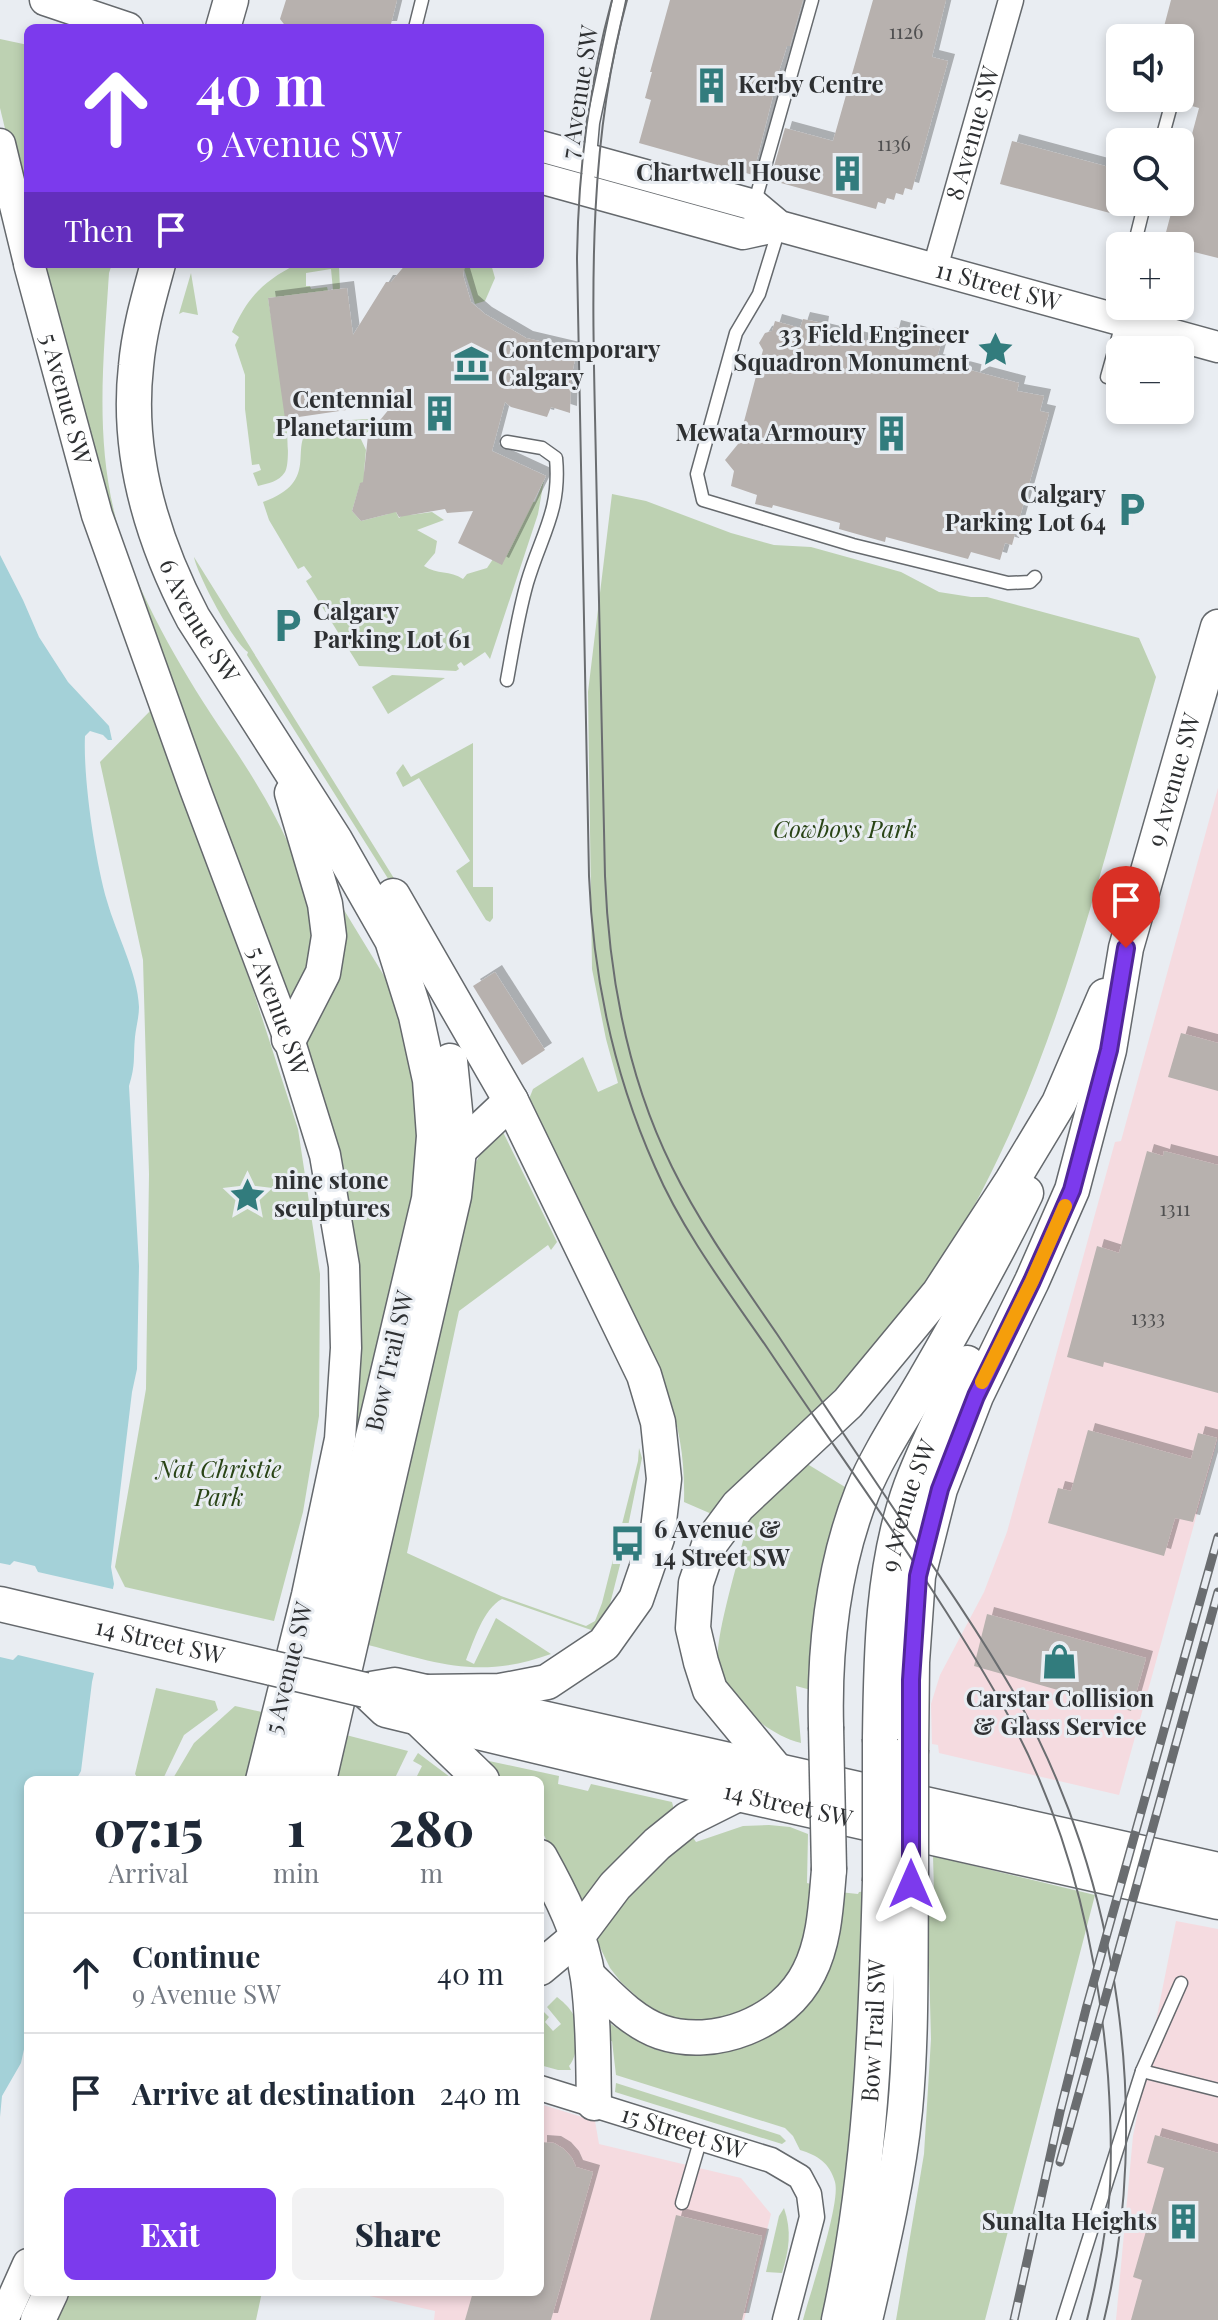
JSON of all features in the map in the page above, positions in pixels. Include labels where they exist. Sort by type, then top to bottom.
[{"type":"main road","points":[[224,24],[231,0]]},
{"type":"main road","name":"6 Avenue SW","points":[[157,268],[145,311],[136,366],[135,438],[143,492],[158,542],[193,618],[335,840],[392,940]]},
{"type":"main road","name":"9 Avenue SW","points":[[896,1745],[912,1662],[918,1576],[940,1489],[976,1396],[1072,1190],[1109,1050],[1126,948],[1218,627]]},
{"type":"main road","points":[[282,759],[325,904],[329,936],[323,973],[289,1039]]},
{"type":"main road","points":[[335,840],[370,857],[511,1101],[644,1375],[658,1422],[664,1479],[657,1538],[636,1599],[604,1644],[547,1682],[422,1705],[479,1776]]},
{"type":"main road","points":[[320,1776],[454,1196],[459,1150],[450,1063],[439,1020],[409,954],[392,940]]},
{"type":"main road","name":"Bow Trail SW","points":[[293,1776],[429,1199],[434,1136],[430,1080],[416,1016],[392,940]]},
{"type":"main road","points":[[588,1976],[631,2015],[660,2032],[702,2039],[749,2028],[784,2005],[809,1973],[825,1921],[829,1870],[825,1681],[830,1617],[843,1552],[863,1491],[1001,1244],[1044,1155],[1059,1103],[1126,948]]},
{"type":"main road","points":[[459,1150],[511,1101]]},
{"type":"main road","points":[[777,1771],[710,1690],[701,1662],[693,1628],[696,1583],[709,1545],[738,1506],[848,1403],[939,1293],[1059,1103]]},
{"type":"main road","name":"14 Street SW","points":[[0,1604],[365,1690],[386,1710],[422,1705],[777,1771],[1218,1870]]},
{"type":"main road","name":"14 Street SW","points":[[422,1705],[738,1794],[1218,1902]]},
{"type":"main road","name":"Bow Trail SW","points":[[865,2320],[895,2179],[905,2111],[910,2017],[896,1883],[896,1745]]},
{"type":"main road","points":[[544,1965],[576,1938],[615,1886],[657,1844],[688,1819],[738,1794]]},
{"type":"main road","points":[[544,1864],[559,1892],[588,1976],[594,2051],[594,2103]]},
{"type":"main road","name":"Bow Trail SW","points":[[839,2320],[850,2270],[866,2162],[896,1883]]},
{"type":"main road","points":[[38,2320],[49,2296]]},
{"type":"street","points":[[45,0],[116,24]]},
{"type":"street","name":"8 Avenue SW","points":[[935,268],[1011,0]]},
{"type":"street","name":"5 Avenue SW","points":[[0,144],[24,245]]},
{"type":"street","name":"11 Street SW","points":[[544,147],[754,205],[779,226],[1106,309]]},
{"type":"street","name":"11 Street SW","points":[[544,179],[743,234],[779,226]]},
{"type":"street","name":"5 Avenue SW","points":[[30,268],[97,515],[289,1039],[325,1155],[344,1266],[346,1348],[340,1439],[307,1595],[262,1776]]},
{"type":"street","name":"11 Street SW","points":[[1142,320],[1218,347]]},
{"type":"street","name":"15 Street SW","points":[[544,2088],[788,2168],[800,2177],[809,2194],[812,2217],[785,2320]]},
{"type":"street","points":[[3,2320],[24,2273]]},
{"type":"lane","points":[[416,24],[422,0]]},
{"type":"lane","name":"7 Avenue SW","points":[[587,191],[600,84],[619,0]]},
{"type":"lane","points":[[754,205],[812,0]]},
{"type":"lane","points":[[779,226],[759,294],[736,333],[697,474],[703,500],[853,545],[1008,583],[1030,582],[1035,577]]},
{"type":"lane","points":[[507,442],[542,448],[556,458],[558,481],[553,514],[536,554],[521,603],[507,680]]},
{"type":"lane","points":[[1063,2320],[1142,2071],[1181,1983]]},
{"type":"lane","points":[[1142,2071],[1218,2090]]},
{"type":"lane","points":[[682,2203],[701,2138]]},
{"type":"shaded area","points":[[1218,788],[1218,1438],[1119,1795],[939,1753],[938,1745],[932,1744],[931,1704],[940,1675],[984,1592],[1007,1532],[1115,1142],[1121,1141]]},
{"type":"shaded area","points":[[1176,1921],[1218,1929],[1218,2320],[1116,2320],[1133,2136]]},
{"type":"shaded area","points":[[544,2105],[595,2121],[599,2144],[741,2178],[771,2214],[744,2320],[434,2320],[435,2311],[369,2296],[544,2296]]},
{"type":"green space","points":[[0,39],[24,44],[24,207],[0,108]]},
{"type":"green space","points":[[39,268],[111,268],[102,409],[107,476],[114,509],[123,543],[154,617],[271,809],[298,865],[313,922],[314,949],[309,968],[288,1002],[141,615]]},
{"type":"green space","points":[[290,268],[339,268],[340,289],[333,290],[331,269],[306,273],[306,286],[311,289],[327,287],[328,291],[268,298],[282,389],[288,460],[280,478],[258,486],[253,473],[261,470],[259,464],[252,465],[245,409],[245,375],[235,345],[239,337],[232,332],[244,309],[274,277]]},
{"type":"green space","points":[[492,268],[495,278],[485,301],[475,304],[464,269]]},
{"type":"green space","points":[[191,273],[198,315],[179,314]]},
{"type":"green space","points":[[368,419],[372,426],[366,434],[359,435],[366,450],[364,472],[369,479],[360,484],[352,511],[361,521],[388,514],[392,504],[399,518],[409,509],[410,515],[432,512],[444,520],[417,530],[437,541],[435,553],[424,566],[434,571],[463,579],[467,574],[487,568],[532,501],[535,502],[544,480],[538,514],[490,659],[485,652],[464,666],[461,662],[456,671],[359,666],[306,581],[312,577],[304,566],[298,569],[269,520],[263,502],[281,494],[292,484],[298,474],[304,435],[311,427]]},
{"type":"green space","name":"Cowboys Park","points":[[612,494],[646,501],[731,533],[774,545],[811,547],[901,572],[939,592],[987,597],[1139,638],[1156,677],[1067,982],[1011,1131],[976,1202],[936,1270],[886,1336],[714,1515],[684,1502],[681,1445],[666,1390],[529,1099],[533,1089],[583,1057],[598,1092],[618,1083],[592,969],[588,692]]},
{"type":"green space","points":[[194,557],[461,986],[457,988],[247,655],[248,652],[225,622]]},
{"type":"green space","points":[[392,675],[445,678],[388,714],[372,687]]},
{"type":"green space","name":"Nat Christie Park","points":[[151,710],[252,987],[298,1129],[320,1274],[319,1416],[303,1512],[274,1621],[125,1587],[115,1567],[146,1389],[149,1174],[143,960],[100,762]]},
{"type":"green space","points":[[473,743],[473,887],[493,887],[493,918],[490,922],[456,871],[470,861],[419,778],[403,787],[396,773],[403,764],[411,777]]},
{"type":"green space","points":[[344,910],[386,979],[397,1007],[419,1102],[414,1197],[359,1438],[353,1438],[351,1379],[305,1046],[341,911]]},
{"type":"green space","points":[[501,1128],[557,1242],[551,1250],[548,1245],[459,1311],[407,1553],[501,1596],[586,1626],[595,1621],[602,1603],[639,1448],[642,1458],[627,1531],[622,1531],[620,1542],[625,1544],[609,1608],[594,1631],[502,1599],[484,1618],[466,1660],[474,1664],[496,1618],[551,1654],[502,1666],[459,1666],[368,1645],[475,1164],[485,1145]]},
{"type":"green space","points":[[804,1462],[845,1487],[836,1518],[811,1690],[796,1686],[801,1743],[769,1728],[741,1705],[723,1679],[718,1653],[744,1536],[742,1528],[751,1512]]},
{"type":"green space","points":[[156,1688],[215,1701],[218,1710],[184,1735],[164,1776],[135,1774]]},
{"type":"green space","points":[[235,1706],[262,1712],[250,1776],[174,1776],[194,1743]]},
{"type":"green space","points":[[346,1735],[408,1751],[396,1776],[331,1776]]},
{"type":"green space","points":[[418,1753],[449,1776],[417,1776],[422,1766],[413,1761]]},
{"type":"green space","points":[[489,1761],[559,1776],[558,1784],[588,1791],[591,1784],[672,1802],[675,1814],[581,1903],[575,1899],[544,1835],[544,1776],[497,1776],[486,1764]]},
{"type":"green space","points":[[743,1826],[790,1827],[808,1834],[807,1883],[815,1885],[803,1958],[759,2009],[696,2024],[663,2015],[648,2007],[610,1968],[597,1941],[604,1926],[625,1896],[651,1869],[692,1836],[696,1842]]},
{"type":"green space","points":[[933,1856],[1095,1895],[985,2320],[896,2320],[924,2154],[931,2039],[927,1890],[934,1891]]},
{"type":"green space","points":[[868,1891],[870,1966],[830,2320],[803,2320],[834,2209],[835,2182],[830,2170],[817,2157],[800,2150],[785,2128],[616,2075],[612,2041],[605,2042],[608,2022],[645,2045],[670,2053],[704,2051],[764,2037],[839,1892],[858,1894]]},
{"type":"green space","points":[[557,1997],[574,2016],[577,2031],[576,2047],[569,2066],[571,2070],[544,2066],[544,2012],[549,2017],[545,2022],[553,2031],[561,2024],[547,2007]]},
{"type":"green space","points":[[616,2083],[780,2135],[786,2141],[782,2144],[615,2092]]},
{"type":"green space","points":[[784,2208],[789,2233],[782,2273],[766,2272],[779,2216]]},
{"type":"green space","points":[[67,2296],[261,2296],[256,2320],[57,2320]]},
{"type":"water","points":[[0,555],[39,637],[68,682],[109,726],[112,740],[90,731],[85,736],[86,774],[98,864],[138,994],[139,1014],[129,1086],[139,1266],[137,1369],[111,1567],[114,1584],[92,1682],[81,1771],[78,1776],[24,1776],[24,2049],[21,2063],[2,2096],[0,2117]]},
{"type":"pier","points":[[14,1561],[35,1566],[38,1572],[117,1590],[98,1674],[18,1655],[13,1660],[0,1657],[0,1563],[10,1565]]},
{"type":"building","points":[[286,0],[397,0],[391,24],[284,24],[280,19]]},
{"type":"building","name":"Kerby Centre","points":[[670,0],[803,0],[790,46],[787,46],[780,68],[753,175],[639,143],[651,100],[645,98],[650,72]]},
{"type":"building","points":[[873,0],[946,0],[932,57],[948,61],[912,190],[905,188],[903,195],[896,193],[894,200],[887,198],[885,204],[878,202],[876,209],[770,180],[785,128],[833,141]]},
{"type":"building","points":[[1171,0],[1218,0],[1218,258],[1194,252],[1194,232],[1166,232],[1170,216],[1194,216],[1194,128],[1199,108],[1194,107],[1194,24],[1165,24]]},
{"type":"building","points":[[1012,141],[1106,166],[1106,212],[1000,184]]},
{"type":"building","name":"Centennial Planetarium","points":[[403,268],[464,268],[463,275],[471,302],[485,314],[526,338],[577,350],[571,378],[570,413],[551,407],[547,417],[511,407],[505,402],[492,451],[546,476],[502,565],[458,543],[473,511],[447,513],[445,509],[399,517],[396,512],[361,521],[352,511],[360,483],[363,482],[368,435],[394,403],[285,419],[268,298],[347,288],[353,335],[386,282],[391,282]]},
{"type":"building","name":"Mewata Armoury","points":[[803,319],[822,323],[821,330],[889,346],[894,327],[942,340],[936,361],[1019,383],[1017,391],[1044,396],[1040,411],[1049,413],[1012,545],[1005,543],[1000,560],[971,552],[968,559],[886,537],[885,542],[839,529],[840,523],[773,505],[772,508],[755,504],[757,495],[731,486],[734,471],[725,460],[738,444],[763,350],[759,343],[765,333],[772,331],[775,321],[800,328]]},
{"type":"building","points":[[495,972],[545,1050],[522,1065],[473,986]]},
{"type":"building","points":[[1181,1033],[1218,1043],[1218,1091],[1168,1077]]},
{"type":"building","points":[[1147,1151],[1163,1156],[1164,1151],[1218,1165],[1218,1393],[1104,1362],[1103,1367],[1067,1357],[1097,1246],[1119,1253]]},
{"type":"building","points":[[1088,1430],[1191,1459],[1198,1433],[1217,1438],[1193,1522],[1175,1518],[1164,1556],[1048,1523],[1058,1488],[1071,1491]]},
{"type":"building","name":"Carstar Collision & Glass Service","points":[[987,1614],[1146,1658],[1131,1711],[974,1666]]},
{"type":"building","name":"Sunalta Heights","points":[[1155,2135],[1218,2153],[1218,2320],[1131,2320],[1142,2280],[1133,2277],[1164,2168],[1147,2163]]},
{"type":"building","points":[[544,2142],[554,2143],[564,2149],[576,2167],[593,2172],[551,2320],[465,2320],[472,2296],[544,2296]]},
{"type":"building","points":[[676,2215],[762,2236],[742,2320],[650,2320]]},
{"type":"tram line","points":[[612,0],[586,128],[577,259],[589,876],[595,951],[608,1025],[641,1132],[679,1215],[948,1614],[1003,1706],[1045,1793],[1076,1885],[1087,1932],[1108,2076],[1110,2194],[1102,2252],[1087,2320]]},
{"type":"tram line","points":[[627,0],[613,57],[604,115],[593,289],[605,876],[611,951],[623,1025],[643,1097],[683,1189],[1003,1674],[1052,1769],[1081,1843],[1102,1921],[1117,2001],[1125,2082],[1125,2163],[1119,2242],[1104,2320]]},
{"type":"railway","points":[[1014,2320],[1086,2009],[1218,1537]]},
{"type":"railway","points":[[1060,2162],[1218,1592]]},
{"type":"slow traffic","points":[[982,1382],[1065,1206]]},
{"type":"place","name":"Kerby Centre","points":[[712,85]]},
{"type":"place","name":"Chartwell House","points":[[847,173]]},
{"type":"place","name":"33 Field Engineer Squadron Monument","points":[[995,349]]},
{"type":"place","name":"Contemporary Calgary","points":[[472,364]]},
{"type":"place","name":"Centennial Planetarium","points":[[439,414]]},
{"type":"place","name":"Mewata Armoury","points":[[892,433]]},
{"type":"place","name":"Calgary Parking Lot 64","points":[[1132,509]]},
{"type":"place","name":"Calgary Parking Lot 61","points":[[287,626]]},
{"type":"place","name":"nine stone sculptures","points":[[248,1195]]},
{"type":"place","name":"6 Avenue & 14 Street SW","points":[[628,1544]]},
{"type":"place","name":"Carstar Collision & Glass Service","points":[[1060,1662]]},
{"type":"place","name":"Sunalta Heights","points":[[1183,2222]]},
{"type":"route","points":[[911,1884],[911,1680],[918,1576],[940,1489],[976,1396],[1072,1190],[1109,1050],[1126,948]]}]
